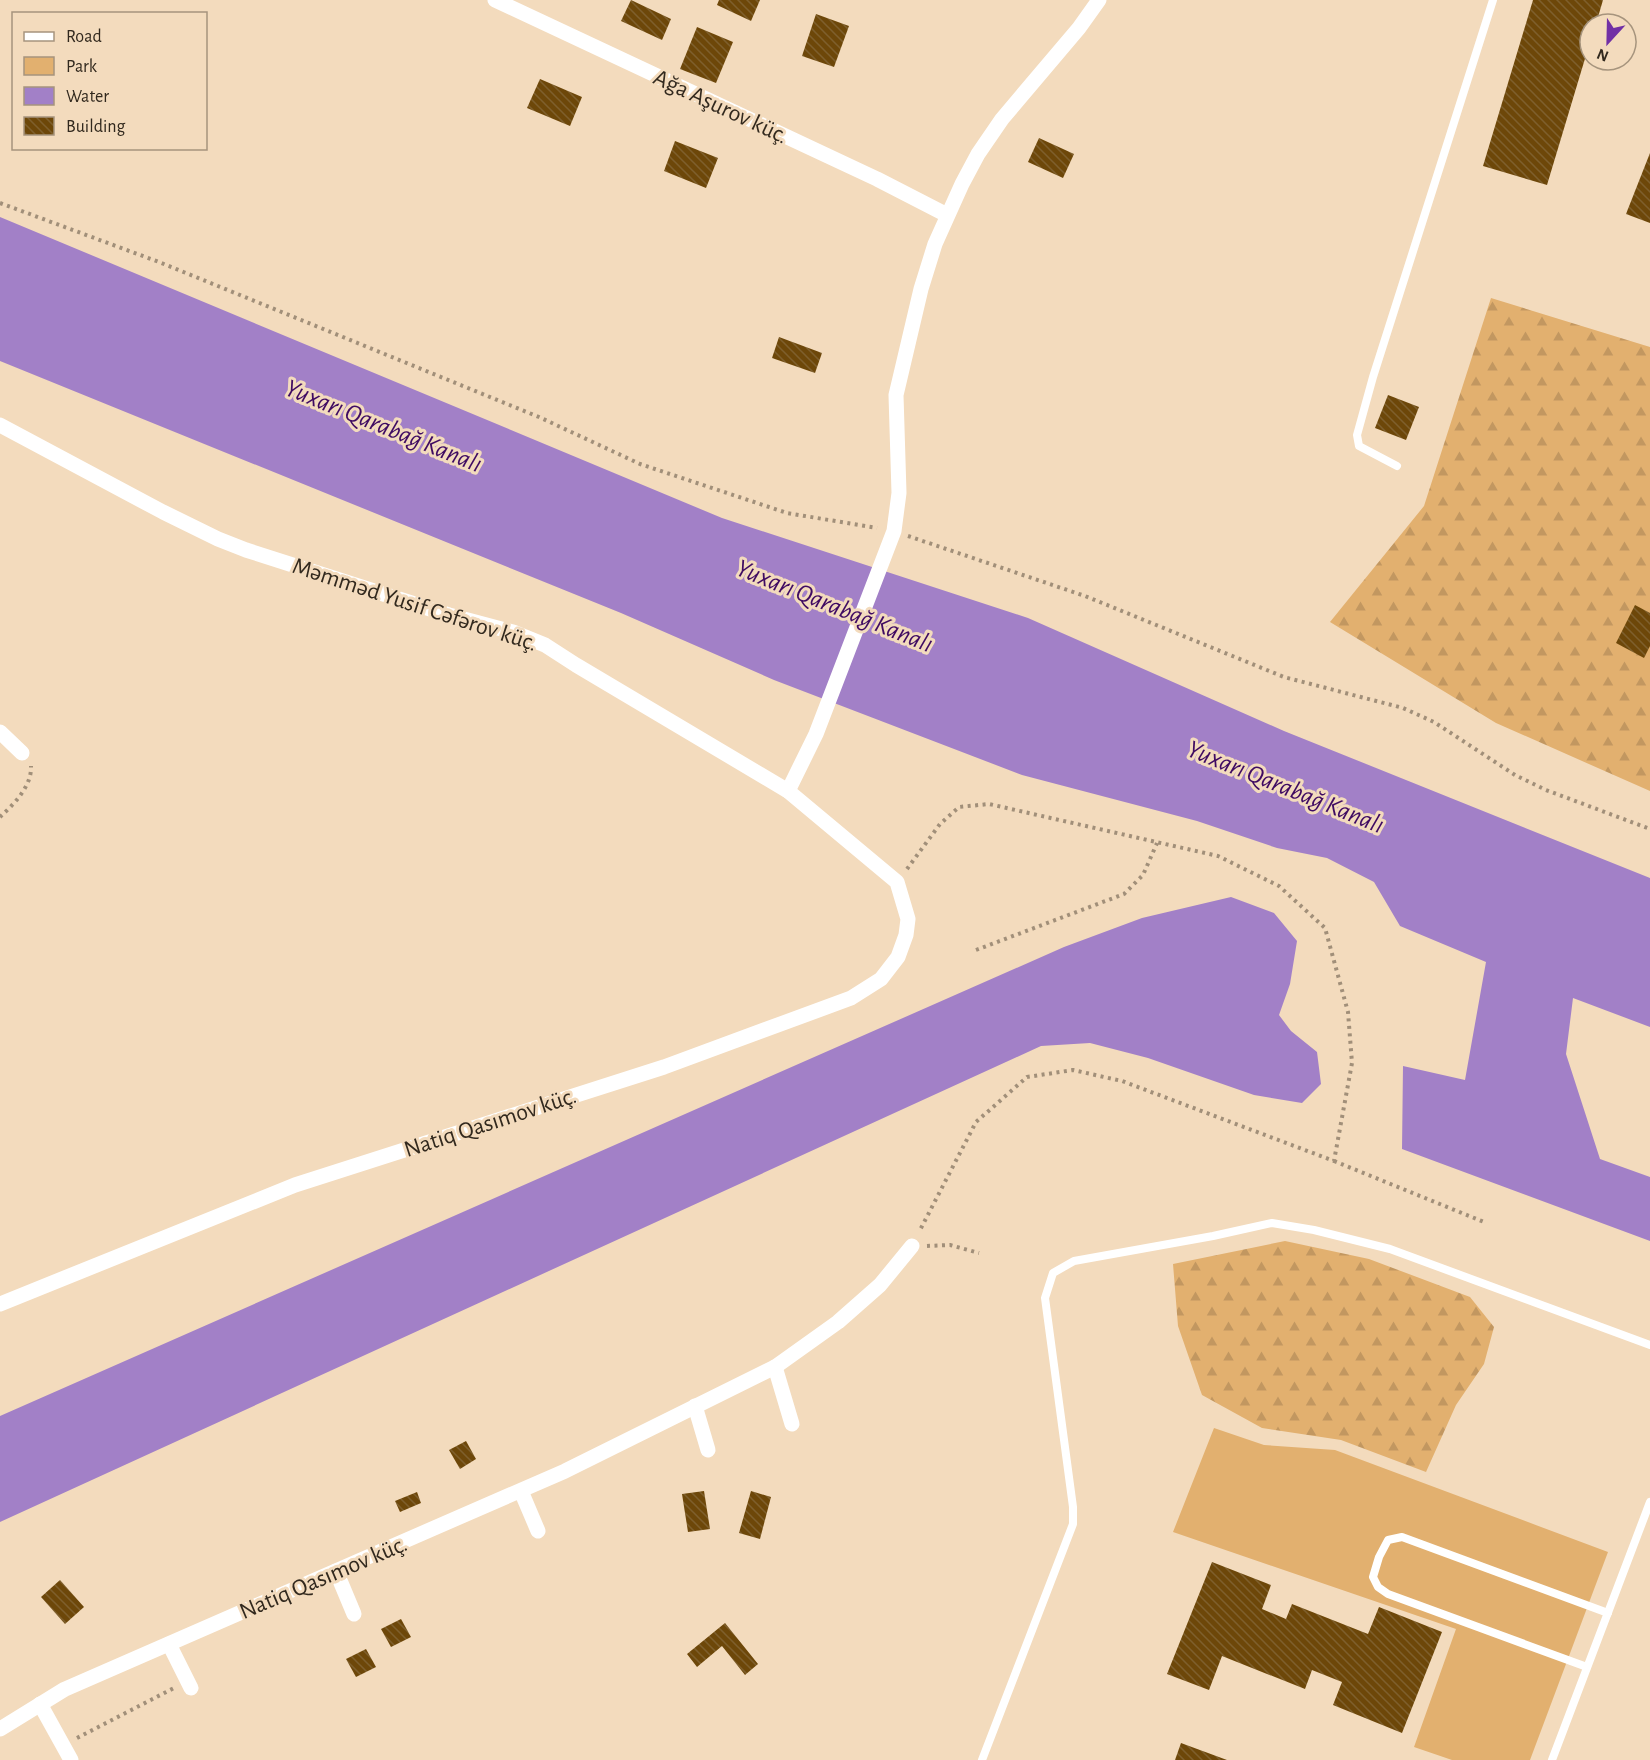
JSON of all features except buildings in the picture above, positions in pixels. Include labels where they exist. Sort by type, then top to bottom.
[{"type":"street","points":[[788,791],[816,735],[894,531],[899,493],[896,395],[921,289],[947,215],[978,154],[1002,119],[1079,28],[1099,0]]},
{"type":"street","name":"Ağa Aşurov küç.","points":[[504,2],[877,179],[947,215]]},
{"type":"street","name":"Məmməd Yusif Cəfərov küç.","points":[[0,425],[163,512],[227,543],[449,615],[513,632],[545,645],[788,791],[897,882]]},
{"type":"street","points":[[0,732],[22,753]]},
{"type":"street","name":"Natiq Qasımov küç.","points":[[0,1304],[295,1185],[664,1067],[851,998],[881,979],[898,957],[906,935],[908,919],[897,882]]},
{"type":"street","name":"Natiq Qasımov küç.","points":[[0,1730],[64,1689],[565,1472],[775,1367],[847,1315],[880,1285],[912,1246]]},
{"type":"street","points":[[775,1367],[792,1424]]},
{"type":"street","points":[[695,1406],[708,1450]]},
{"type":"street","points":[[521,1491],[538,1531]]},
{"type":"street","points":[[336,1571],[354,1614]]},
{"type":"street","points":[[169,1644],[192,1688]]},
{"type":"street","points":[[40,1704],[71,1760]]},
{"type":"lane","points":[[1396,466],[1359,446],[1357,435],[1373,377],[1493,0]]},
{"type":"lane","points":[[982,1760],[1073,1524],[1073,1507],[1045,1298],[1053,1273],[1074,1261],[1272,1223],[1314,1230],[1390,1250],[1650,1345]]},
{"type":"lane","points":[[1551,1760],[1650,1502]]},
{"type":"lane","points":[[1587,1667],[1388,1594],[1378,1587],[1373,1577],[1379,1557],[1388,1540],[1402,1537],[1608,1613]]},
{"type":"path","points":[[0,202],[159,261],[539,417],[640,464],[787,513],[894,531],[1085,596],[1284,677],[1403,708],[1434,722],[1515,775],[1546,790],[1650,829]]},
{"type":"path","points":[[0,817],[21,795],[31,777],[31,766],[22,753]]},
{"type":"path","points":[[897,882],[940,824],[959,807],[989,804],[1218,856],[1279,886],[1325,928],[1348,1012],[1352,1063],[1334,1161]]},
{"type":"path","points":[[976,950],[1124,894],[1143,874],[1157,843]]},
{"type":"path","points":[[980,1253],[950,1245],[912,1246],[976,1122],[1027,1077],[1073,1070],[1122,1081],[1334,1161],[1484,1222]]},
{"type":"path","points":[[63,1745],[175,1687]]},
{"type":"green space","points":[[1491,298],[1650,347],[1650,791],[1496,723],[1330,622],[1424,506]]},
{"type":"green space","points":[[1285,1241],[1369,1259],[1470,1297],[1494,1327],[1484,1364],[1456,1405],[1426,1472],[1341,1440],[1262,1428],[1202,1395],[1178,1326],[1173,1264]]},
{"type":"green space","points":[[1214,1428],[1264,1445],[1335,1450],[1608,1552],[1530,1760],[1452,1760],[1414,1747],[1456,1629],[1173,1532]]},
{"type":"water","name":"Yuxarı Qarabağ Kanalı","points":[[0,217],[722,518],[1028,618],[1284,731],[1650,878],[1650,1027],[1573,998],[1566,1054],[1600,1159],[1650,1177],[1650,1241],[1402,1149],[1403,1066],[1465,1080],[1486,962],[1400,926],[1374,882],[1327,858],[1277,848],[1197,821],[1022,775],[774,680],[621,613],[0,361]]},
{"type":"water","points":[[1231,897],[1274,913],[1297,941],[1290,984],[1279,1015],[1291,1031],[1317,1052],[1321,1084],[1302,1103],[1254,1095],[1148,1058],[1090,1043],[1041,1046],[0,1522],[0,1416],[1064,947],[1142,918]]}]
